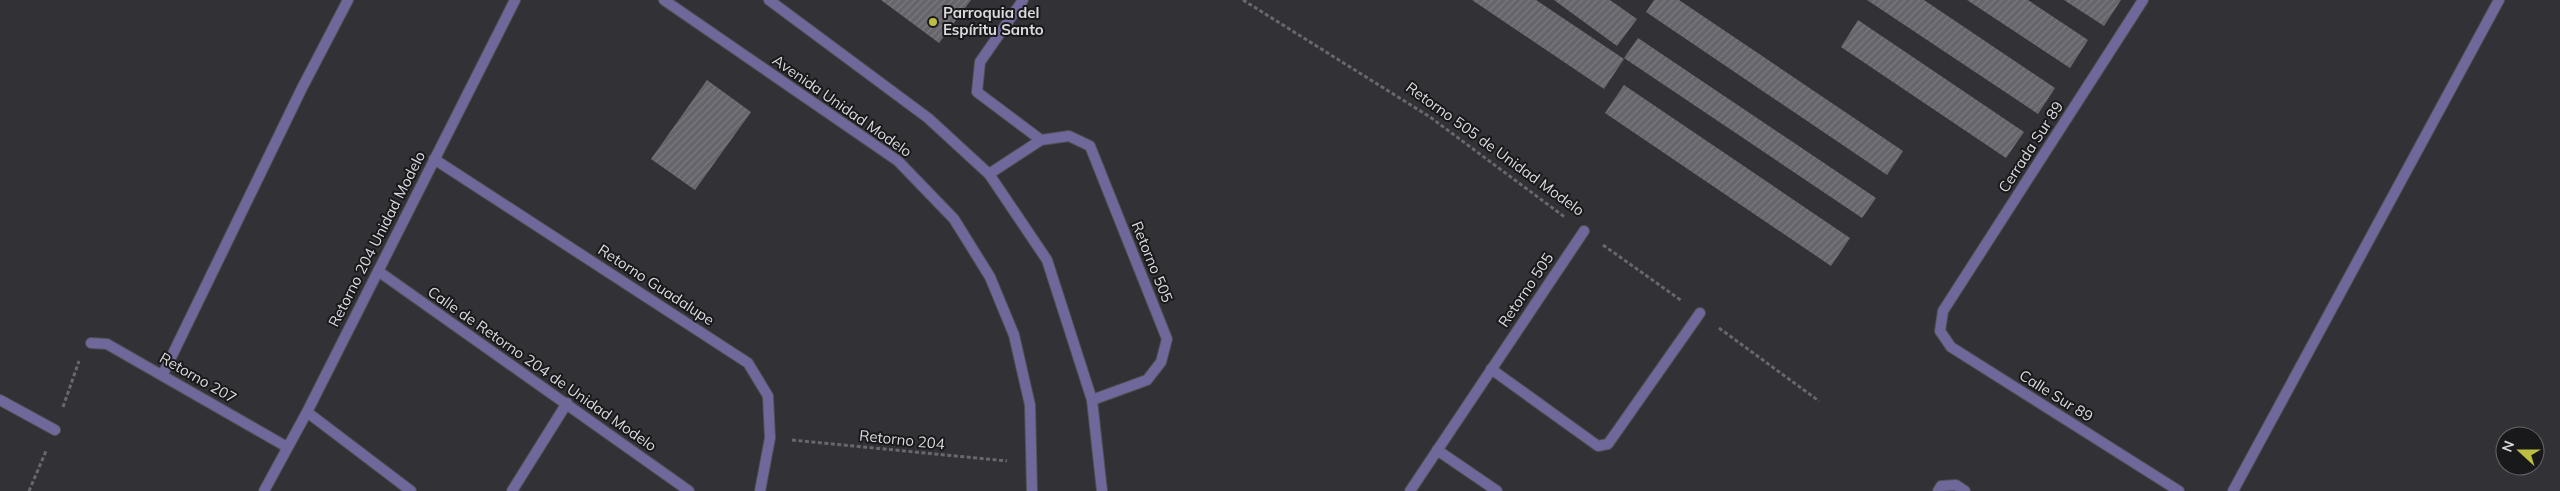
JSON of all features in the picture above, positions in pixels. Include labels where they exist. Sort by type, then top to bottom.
[{"type":"street","points":[[163,374],[302,88],[348,0]]},
{"type":"street","name":"Retorno 204 Unidad Modelo","points":[[264,491],[307,412],[515,0]]},
{"type":"street","name":"Avenida Unidad Modelo","points":[[664,0],[898,161],[954,219],[990,277],[1014,334],[1030,405],[1033,464],[1032,491]]},
{"type":"street","points":[[769,0],[928,118],[989,174],[1047,260],[1092,400],[1102,491]]},
{"type":"street","points":[[1023,0],[980,62],[977,92],[1041,140]]},
{"type":"street","name":"Cerrada Sur 89","points":[[1943,311],[2143,0]]},
{"type":"street","points":[[2233,491],[2499,0]]},
{"type":"street","name":"Retorno 505","points":[[989,174],[1041,140],[1069,136],[1090,146],[1167,339],[1161,362],[1147,380],[1092,400]]},
{"type":"street","name":"Retorno Guadalupe","points":[[434,159],[748,363],[768,396],[770,438],[760,491]]},
{"type":"street","name":"Retorno 505","points":[[1410,491],[1584,231]]},
{"type":"street","name":"Calle de Retorno 204 de Unidad Modelo","points":[[378,271],[689,491]]},
{"type":"street","name":"Calle Sur 89","points":[[1943,311],[1940,331],[1951,348],[2179,491]]},
{"type":"street","points":[[1491,369],[1598,446],[1608,444],[1700,313]]},
{"type":"street","name":"Retorno 207","points":[[91,342],[107,344],[163,374],[287,447]]},
{"type":"street","points":[[0,400],[55,430]]},
{"type":"street","points":[[512,491],[566,403]]},
{"type":"street","points":[[307,412],[411,491]]},
{"type":"street","points":[[1437,450],[1497,491]]},
{"type":"street","points":[[1938,491],[1941,486],[1956,485],[1966,491]]},
{"type":"path","name":"Retorno 505 de Unidad Modelo","points":[[1244,0],[1430,117],[1819,401]]},
{"type":"path","name":"Retorno 204","points":[[770,438],[1033,464]]},
{"type":"building","name":"Parroquia del Espíritu Santo","points":[[881,0],[971,0],[939,43]]},
{"type":"building","points":[[1472,0],[1536,0],[1624,59],[1604,89]]},
{"type":"building","points":[[1554,0],[1610,0],[1637,19],[1617,46]]},
{"type":"building","points":[[1654,0],[1679,0],[1903,151],[1887,175],[1646,12]]},
{"type":"building","points":[[1867,0],[1924,0],[2055,88],[2038,114]]},
{"type":"building","points":[[1967,0],[2028,0],[2088,40],[2070,68]]},
{"type":"building","points":[[2064,0],[2121,0],[2104,26]]},
{"type":"building","points":[[1858,20],[2024,132],[2006,158],[1841,47]]},
{"type":"building","points":[[1638,38],[1876,198],[1862,218],[1624,58]]},
{"type":"building","points":[[707,80],[751,112],[695,190],[651,159]]},
{"type":"building","points":[[1624,85],[1850,238],[1831,266],[1605,113]]},
{"type":"place","name":"Parroquia del Espíritu Santo","points":[[933,22]]}]
